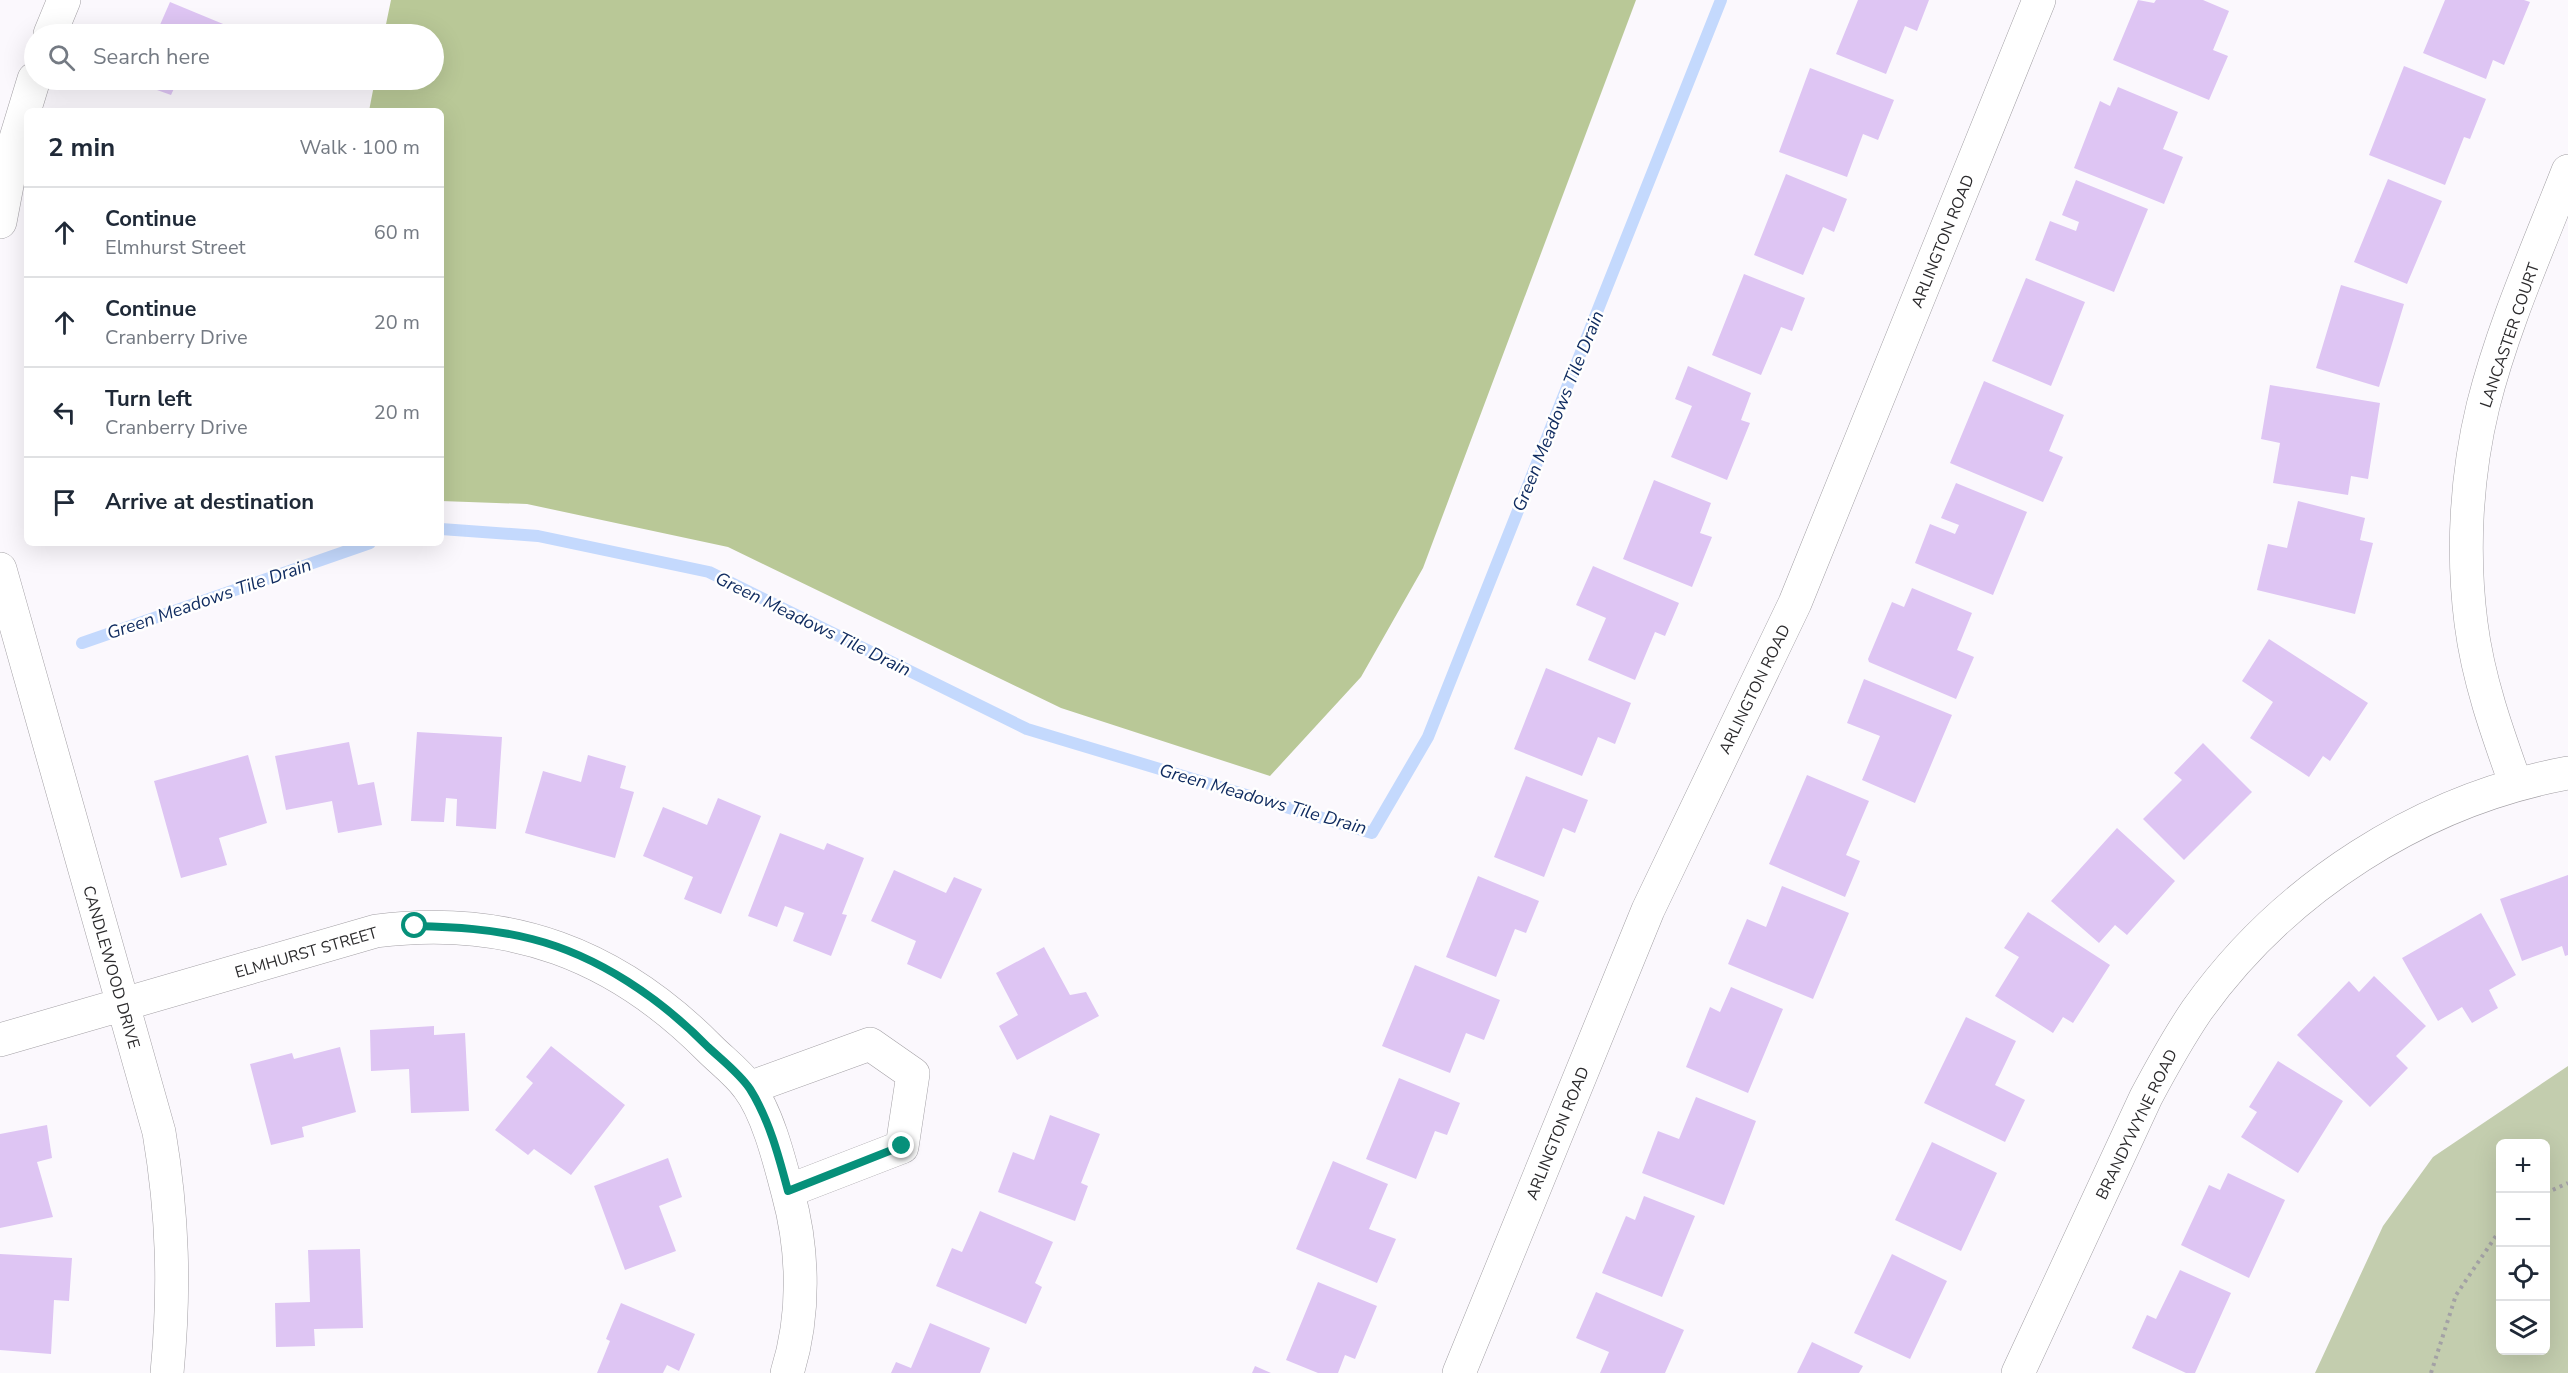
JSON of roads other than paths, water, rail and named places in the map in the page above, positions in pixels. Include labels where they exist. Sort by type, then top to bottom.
[{"type":"street","points":[[54,24],[64,0]]},
{"type":"street","name":"ARLINGTON ROAD","points":[[1459,1373],[1648,910],[1795,603],[2039,0]]},
{"type":"street","points":[[25,108],[31,90]]},
{"type":"street","points":[[0,222],[16,138],[24,112]]},
{"type":"street","name":"LANCASTER COURT","points":[[2516,785],[2488,706],[2471,624],[2466,540],[2474,456],[2483,406],[2502,342],[2568,171]]},
{"type":"street","name":"CANDLEWOOD DRIVE","points":[[0,569],[159,1132],[168,1187],[173,1260],[173,1316],[167,1373]]},
{"type":"street","name":"BRANDYWYNE ROAD","points":[[2018,1373],[2146,1096],[2170,1052],[2197,1010],[2228,971],[2262,934],[2299,900],[2339,870],[2382,843],[2422,821],[2516,785],[2568,773]]},
{"type":"street","name":"ELMHURST STREET","points":[[0,1040],[376,931],[415,926],[468,927],[532,939],[569,951],[596,963],[660,1003],[688,1027],[749,1088],[767,1124],[795,1217],[801,1278],[798,1321],[787,1373]]},
{"type":"street","points":[[749,1088],[870,1044],[913,1074],[902,1146],[788,1191]]},
{"type":"waterway","name":"Green Meadows Tile Drain","points":[[444,529],[538,536],[709,572],[1027,729],[1372,833],[1428,737],[1721,0]]},
{"type":"waterway","name":"Green Meadows Tile Drain","points":[[82,643],[361,546]]}]
